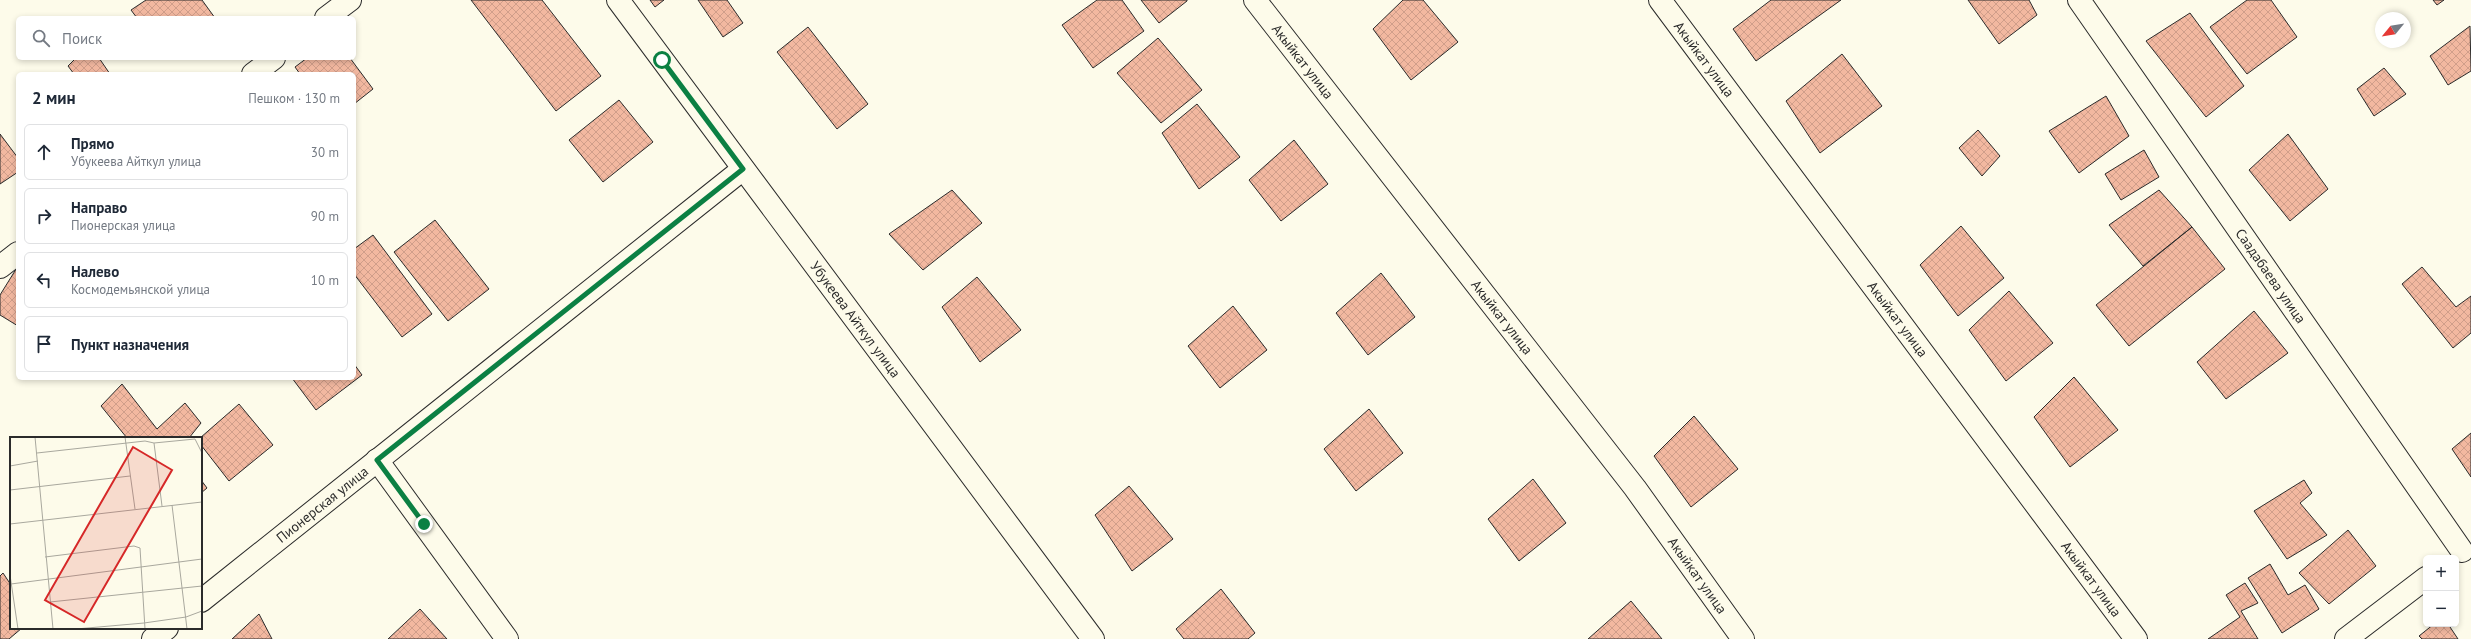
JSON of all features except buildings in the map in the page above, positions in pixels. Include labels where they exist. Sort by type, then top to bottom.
[{"type":"street","points":[[329,16],[350,0]]},
{"type":"street","name":"Убукеева Айткул улица","points":[[618,0],[1094,639]]},
{"type":"street","name":"Акыйкат улица","points":[[1255,0],[1630,482],[1743,639]]},
{"type":"street","name":"Акыйкат улица","points":[[1660,0],[2136,639]]},
{"type":"street","name":"Саадабаева улица","points":[[2079,0],[2462,551]]},
{"type":"street","points":[[256,72],[271,60]]},
{"type":"street","name":"Пионерская улица","points":[[202,600],[743,169]]},
{"type":"street","points":[[0,267],[16,255]]},
{"type":"street","points":[[377,460],[507,639]]},
{"type":"street","points":[[2346,639],[2423,580]]},
{"type":"street","points":[[153,639],[166,629]]},
{"type":"route","points":[[424,524],[377,460],[743,169],[662,60]]}]
